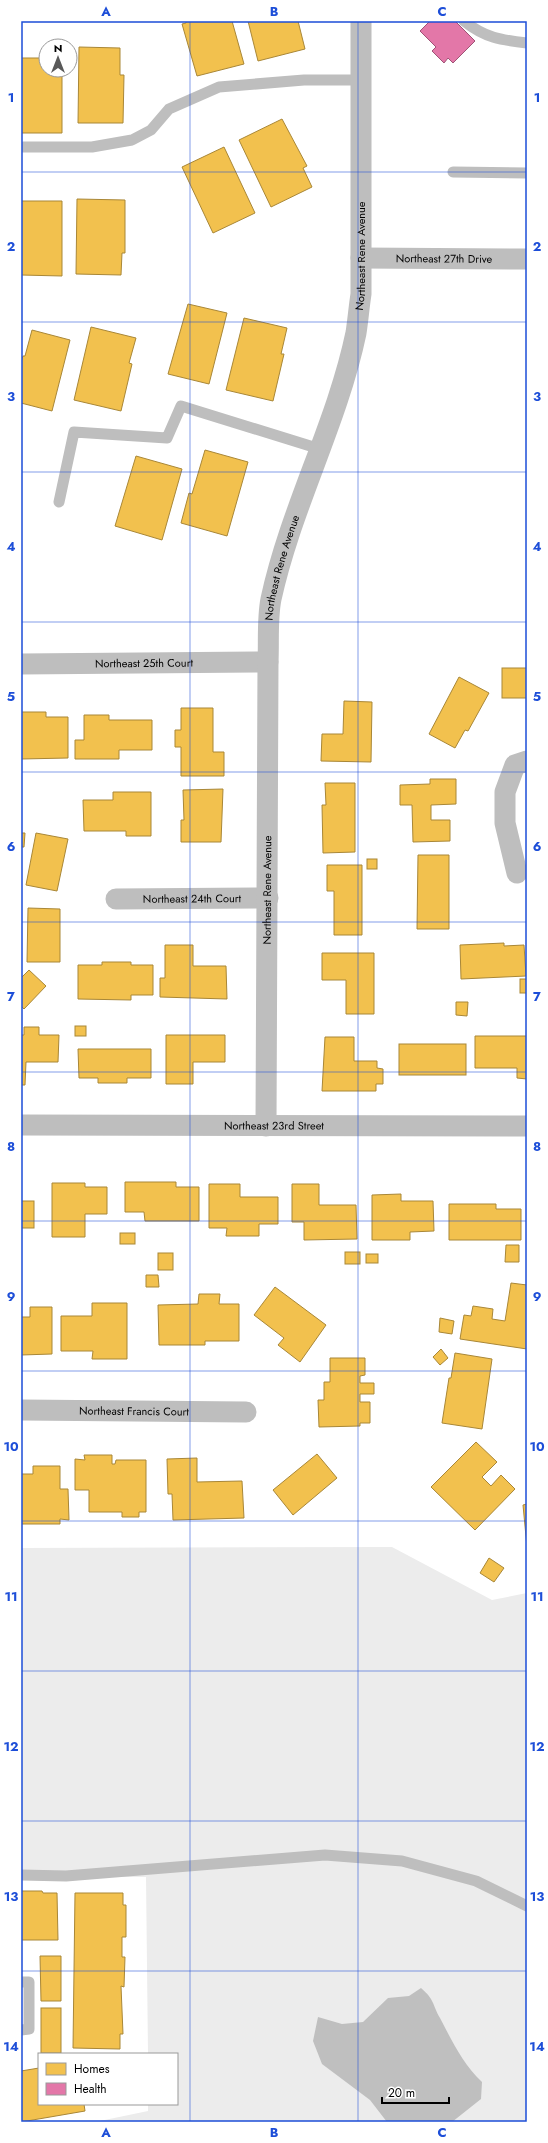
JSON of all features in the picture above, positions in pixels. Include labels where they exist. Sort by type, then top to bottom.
[{"type":"street","name":"Northeast Rene Avenue","points":[[266,1126],[268,662],[271,601],[280,564],[296,511],[320,449],[341,388],[356,332],[361,294],[362,21]]},
{"type":"street","name":"Northeast 27th Drive","points":[[361,258],[527,259]]},
{"type":"street","name":"Northeast 25th Court","points":[[21,664],[268,662]]},
{"type":"street","points":[[517,873],[505,823],[505,792],[515,765],[527,761]]},
{"type":"street","name":"Northeast 24th Court","points":[[116,899],[268,898]]},
{"type":"street","name":"Northeast 23rd Street","points":[[21,1125],[527,1126]]},
{"type":"street","name":"Northeast Francis Court","points":[[21,1410],[246,1412]]},
{"type":"lane","points":[[464,21],[478,33],[494,38],[527,43]]},
{"type":"lane","points":[[23,147],[92,147],[132,140],[151,130],[169,109],[220,88],[304,80],[362,80]]},
{"type":"lane","points":[[453,172],[527,173]]},
{"type":"lane","points":[[59,502],[74,432],[167,438],[181,406],[320,449]]},
{"type":"lane","points":[[21,1875],[66,1876],[325,1855],[402,1861],[476,1881],[527,1906]]},
{"type":"lane","points":[[21,1982],[29,1982],[29,2029],[21,2030]]},
{"type":"shaded area","points":[[392,1547],[492,1600],[527,1593],[527,2122],[95,2122],[148,2111],[148,2105],[178,2105],[178,2053],[148,2053],[146,1877],[21,1876],[21,1548]]},
{"type":"shaded area","points":[[421,1988],[431,1999],[458,2052],[469,2068],[482,2082],[481,2099],[452,2122],[387,2122],[370,2100],[322,2064],[313,2041],[318,2017],[342,2024],[363,2022],[388,1998],[409,1996]]},
{"type":"building: Homes","points":[[186,21],[232,21],[244,64],[197,76],[182,24],[186,23]]},
{"type":"building: Homes","points":[[248,21],[298,21],[305,49],[258,61]]},
{"type":"building: Homes","points":[[79,47],[120,48],[120,75],[124,75],[123,123],[78,123]]},
{"type":"building: Homes","points":[[21,58],[38,58],[38,78],[62,78],[62,133],[21,133]]},
{"type":"building: Homes","points":[[282,119],[307,166],[303,168],[312,187],[271,207],[239,140]]},
{"type":"building: Homes","points":[[224,147],[255,213],[213,233],[182,167]]},
{"type":"building: Homes","points":[[77,199],[125,200],[125,253],[122,253],[121,275],[76,274]]},
{"type":"building: Homes","points":[[21,201],[62,201],[62,276],[21,275]]},
{"type":"building: Homes","points":[[188,304],[227,313],[209,384],[168,374]]},
{"type":"building: Homes","points":[[244,318],[287,328],[281,354],[284,354],[273,401],[226,390]]},
{"type":"building: Homes","points":[[91,327],[136,338],[129,363],[132,364],[121,411],[74,400]]},
{"type":"building: Homes","points":[[32,330],[70,340],[52,411],[21,403],[21,362],[23,356],[25,356]]},
{"type":"building: Homes","points":[[205,450],[248,462],[227,536],[181,523],[189,493],[192,494]]},
{"type":"building: Homes","points":[[136,456],[182,469],[162,540],[115,526]]},
{"type":"building: Homes","points":[[502,668],[527,668],[527,698],[502,698]]},
{"type":"building: Homes","points":[[459,677],[489,693],[468,731],[465,730],[455,748],[429,734]]},
{"type":"building: Homes","points":[[344,701],[372,702],[371,762],[321,761],[322,734],[343,734]]},
{"type":"building: Homes","points":[[181,708],[213,708],[213,752],[224,752],[224,776],[181,776],[181,747],[175,747],[175,730],[181,730]]},
{"type":"building: Homes","points":[[21,712],[46,712],[46,717],[68,717],[68,758],[21,759]]},
{"type":"building: Homes","points":[[84,715],[109,715],[109,720],[152,720],[152,750],[119,750],[119,759],[75,759],[75,740],[84,740]]},
{"type":"building: Homes","points":[[430,779],[456,779],[456,804],[431,805],[431,820],[450,820],[450,841],[413,842],[412,805],[400,805],[400,785],[430,784]]},
{"type":"building: Homes","points":[[325,783],[355,783],[355,852],[323,853],[322,805],[326,805]]},
{"type":"building: Homes","points":[[223,789],[221,842],[181,842],[181,820],[184,820],[183,790]]},
{"type":"building: Homes","points":[[113,792],[151,792],[151,836],[126,836],[126,831],[84,831],[83,800],[113,800]]},
{"type":"building: Homes","points":[[21,833],[25,833],[24,847],[21,847]]},
{"type":"building: Homes","points":[[36,833],[68,839],[57,891],[26,885]]},
{"type":"building: Homes","points":[[418,855],[449,855],[449,929],[417,929]]},
{"type":"building: Homes","points":[[367,859],[377,859],[377,869],[367,869]]},
{"type":"building: Homes","points":[[327,865],[362,865],[362,935],[334,935],[334,891],[327,891]]},
{"type":"building: Homes","points":[[28,908],[60,909],[60,962],[27,962]]},
{"type":"building: Homes","points":[[504,943],[504,946],[524,945],[526,976],[461,979],[460,945]]},
{"type":"building: Homes","points":[[165,945],[193,945],[193,966],[226,966],[227,999],[160,997],[160,978],[165,978]]},
{"type":"building: Homes","points":[[322,953],[374,953],[374,1014],[346,1014],[346,980],[322,980]]},
{"type":"building: Homes","points":[[102,962],[131,962],[131,965],[153,965],[153,995],[131,995],[131,1000],[78,999],[78,965],[102,965]]},
{"type":"building: Homes","points":[[29,970],[46,986],[24,1009],[21,1006],[21,978]]},
{"type":"building: Homes","points":[[520,979],[527,979],[527,993],[520,993]]},
{"type":"building: Homes","points":[[456,1002],[468,1002],[467,1016],[456,1015]]},
{"type":"building: Homes","points":[[75,1026],[86,1026],[86,1036],[75,1036]]},
{"type":"building: Homes","points":[[24,1027],[39,1027],[39,1035],[59,1035],[58,1062],[26,1062],[25,1085],[21,1085],[21,1035],[24,1035]]},
{"type":"building: Homes","points":[[166,1035],[225,1035],[225,1062],[193,1062],[193,1084],[166,1084]]},
{"type":"building: Homes","points":[[475,1036],[527,1036],[527,1079],[517,1078],[517,1068],[475,1068]]},
{"type":"building: Homes","points":[[325,1037],[354,1037],[354,1061],[377,1061],[377,1068],[383,1069],[383,1084],[376,1084],[376,1091],[322,1091]]},
{"type":"building: Homes","points":[[399,1044],[466,1044],[466,1075],[399,1075]]},
{"type":"building: Homes","points":[[78,1049],[151,1049],[151,1078],[127,1078],[127,1083],[98,1083],[98,1078],[79,1078]]},
{"type":"building: Homes","points":[[125,1182],[176,1182],[176,1187],[199,1187],[199,1221],[145,1221],[144,1212],[125,1212]]},
{"type":"building: Homes","points":[[52,1183],[85,1183],[85,1187],[107,1187],[107,1214],[85,1214],[85,1237],[52,1237]]},
{"type":"building: Homes","points":[[209,1184],[240,1184],[240,1197],[278,1197],[278,1224],[259,1224],[259,1236],[226,1236],[227,1228],[209,1228]]},
{"type":"building: Homes","points":[[292,1184],[319,1184],[319,1205],[356,1205],[357,1239],[304,1240],[304,1222],[292,1222]]},
{"type":"building: Homes","points":[[401,1194],[401,1201],[433,1201],[434,1231],[410,1232],[410,1240],[372,1240],[372,1195]]},
{"type":"building: Homes","points":[[21,1201],[34,1201],[34,1228],[21,1228]]},
{"type":"building: Homes","points":[[449,1204],[496,1204],[496,1209],[521,1209],[521,1240],[449,1240]]},
{"type":"building: Homes","points":[[120,1233],[135,1233],[135,1244],[120,1244]]},
{"type":"building: Homes","points":[[506,1245],[519,1245],[519,1262],[505,1262]]},
{"type":"building: Homes","points":[[345,1252],[360,1252],[360,1264],[345,1264]]},
{"type":"building: Homes","points":[[158,1253],[173,1253],[173,1270],[158,1270]]},
{"type":"building: Homes","points":[[366,1254],[378,1254],[378,1263],[366,1263]]},
{"type":"building: Homes","points":[[146,1275],[158,1275],[159,1287],[146,1287]]},
{"type":"building: Homes","points":[[511,1283],[527,1285],[527,1349],[460,1339],[464,1315],[471,1316],[473,1306],[493,1309],[492,1319],[505,1321]]},
{"type":"building: Homes","points":[[275,1287],[326,1325],[300,1362],[278,1345],[284,1338],[254,1315]]},
{"type":"building: Homes","points":[[199,1294],[220,1294],[219,1304],[239,1304],[239,1341],[205,1341],[205,1345],[159,1345],[158,1305],[198,1304]]},
{"type":"building: Homes","points":[[92,1303],[127,1303],[127,1359],[92,1359],[93,1351],[61,1351],[61,1316],[92,1316]]},
{"type":"building: Homes","points":[[30,1307],[52,1307],[52,1354],[21,1355],[21,1317],[30,1317]]},
{"type":"building: Homes","points":[[440,1318],[454,1321],[452,1334],[439,1332]]},
{"type":"building: Homes","points":[[441,1349],[448,1358],[440,1365],[433,1357]]},
{"type":"building: Homes","points":[[455,1353],[492,1359],[482,1429],[442,1423],[449,1378],[451,1378]]},
{"type":"building: Homes","points":[[330,1358],[365,1358],[365,1375],[360,1376],[360,1383],[374,1383],[374,1394],[360,1394],[360,1402],[370,1402],[370,1423],[360,1423],[360,1426],[319,1427],[318,1400],[324,1400],[324,1382],[330,1382]]},
{"type":"building: Homes","points":[[476,1442],[497,1462],[482,1477],[491,1486],[501,1475],[515,1489],[475,1530],[431,1487]]},
{"type":"building: Homes","points":[[317,1454],[337,1478],[293,1515],[273,1490]]},
{"type":"building: Homes","points":[[84,1455],[112,1455],[112,1464],[115,1464],[116,1460],[146,1460],[146,1512],[139,1512],[139,1517],[122,1517],[122,1512],[89,1512],[89,1490],[75,1490],[75,1459],[85,1460]]},
{"type":"building: Homes","points":[[197,1458],[197,1482],[242,1481],[244,1518],[173,1520],[172,1494],[168,1494],[167,1459]]},
{"type":"building: Homes","points":[[33,1466],[60,1466],[60,1489],[68,1489],[69,1520],[60,1519],[60,1524],[21,1524],[21,1474],[33,1474]]},
{"type":"building: Homes","points":[[527,1504],[527,1547],[523,1505]]},
{"type":"building: Homes","points":[[489,1558],[504,1568],[494,1582],[480,1573]]},
{"type":"building: Homes","points":[[21,1891],[57,1893],[58,1940],[21,1940]]},
{"type":"building: Homes","points":[[75,1893],[123,1893],[123,1905],[126,1905],[126,1937],[122,1937],[122,1957],[125,1957],[124,1987],[121,1986],[123,2034],[120,2034],[120,2049],[73,2048]]},
{"type":"building: Homes","points":[[40,1956],[61,1956],[61,2001],[41,2001]]},
{"type":"building: Homes","points":[[41,2008],[61,2008],[61,2053],[41,2053]]},
{"type":"building: Homes","points":[[38,2068],[38,2105],[84,2105],[85,2111],[21,2122],[21,2071]]},
{"type":"building: Health","points":[[430,21],[455,21],[475,41],[453,63],[448,58],[444,63],[432,51],[436,47],[420,31]]}]
